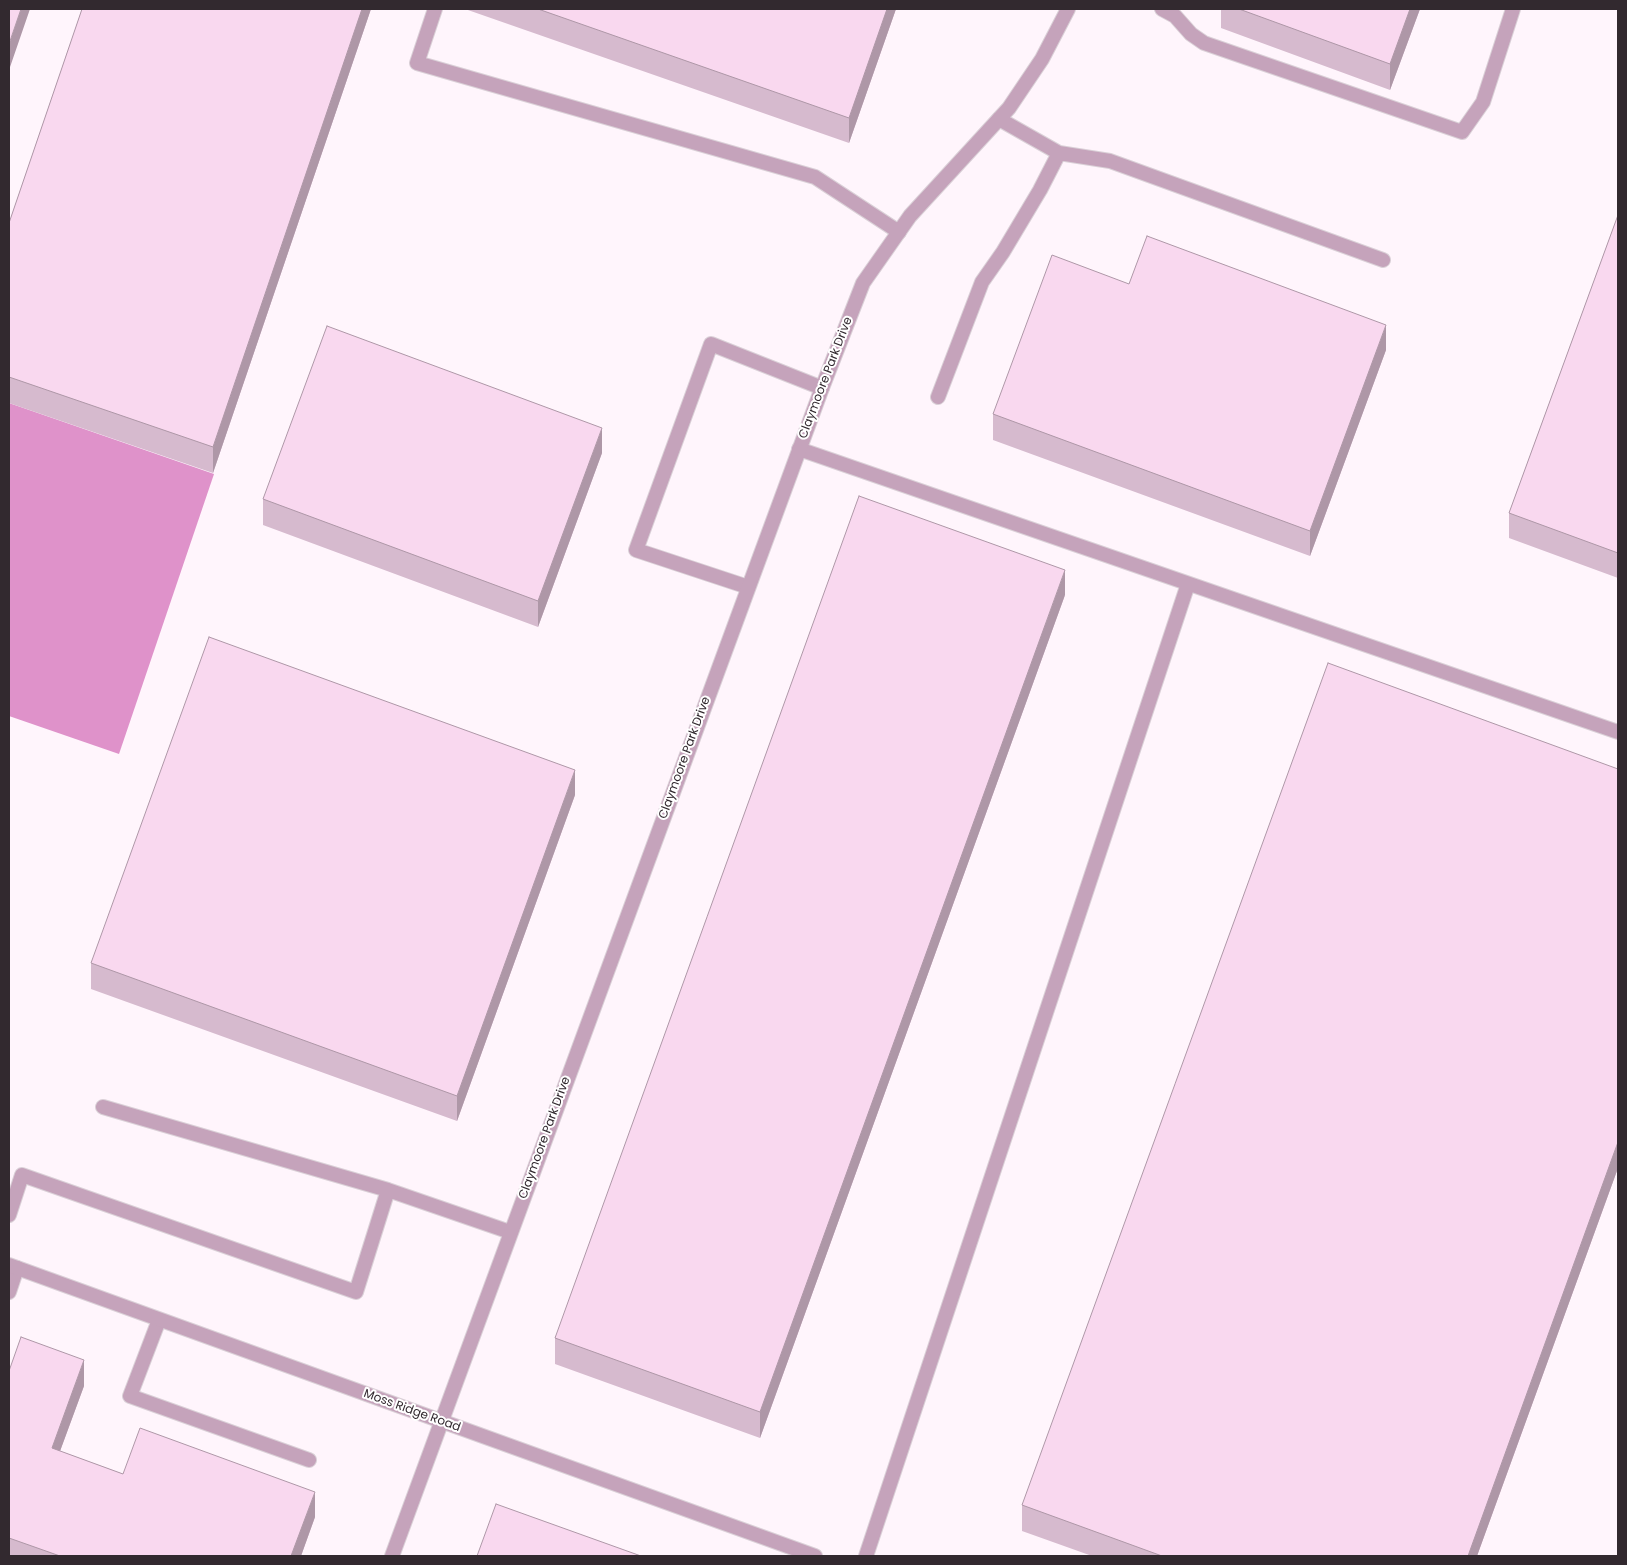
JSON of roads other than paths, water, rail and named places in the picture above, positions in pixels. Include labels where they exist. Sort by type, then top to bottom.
[{"type":"street","points":[[435,9],[417,63],[815,177],[899,232]]},
{"type":"street","name":"Claymoore Park Drive","points":[[392,1556],[799,449],[863,283],[910,216],[1009,108],[1042,59],[1068,9]]},
{"type":"street","points":[[1162,9],[1176,12],[1191,34],[1204,43],[1462,132],[1483,102],[1514,9]]},
{"type":"street","points":[[999,119],[1059,153],[1110,161],[1383,260]]},
{"type":"street","points":[[938,397],[982,282],[1036,198],[1059,153]]},
{"type":"street","points":[[748,587],[636,550],[711,344],[822,388]]},
{"type":"street","points":[[799,449],[1618,732]]},
{"type":"street","points":[[866,1556],[1188,584]]},
{"type":"street","points":[[103,1107],[388,1190],[510,1232]]},
{"type":"street","points":[[9,1215],[22,1175],[356,1292],[388,1190]]},
{"type":"street","points":[[9,1292],[13,1267]]},
{"type":"street","name":"Moss Ridge Road","points":[[13,1267],[815,1556]]},
{"type":"street","points":[[159,1320],[130,1396],[309,1460]]}]
